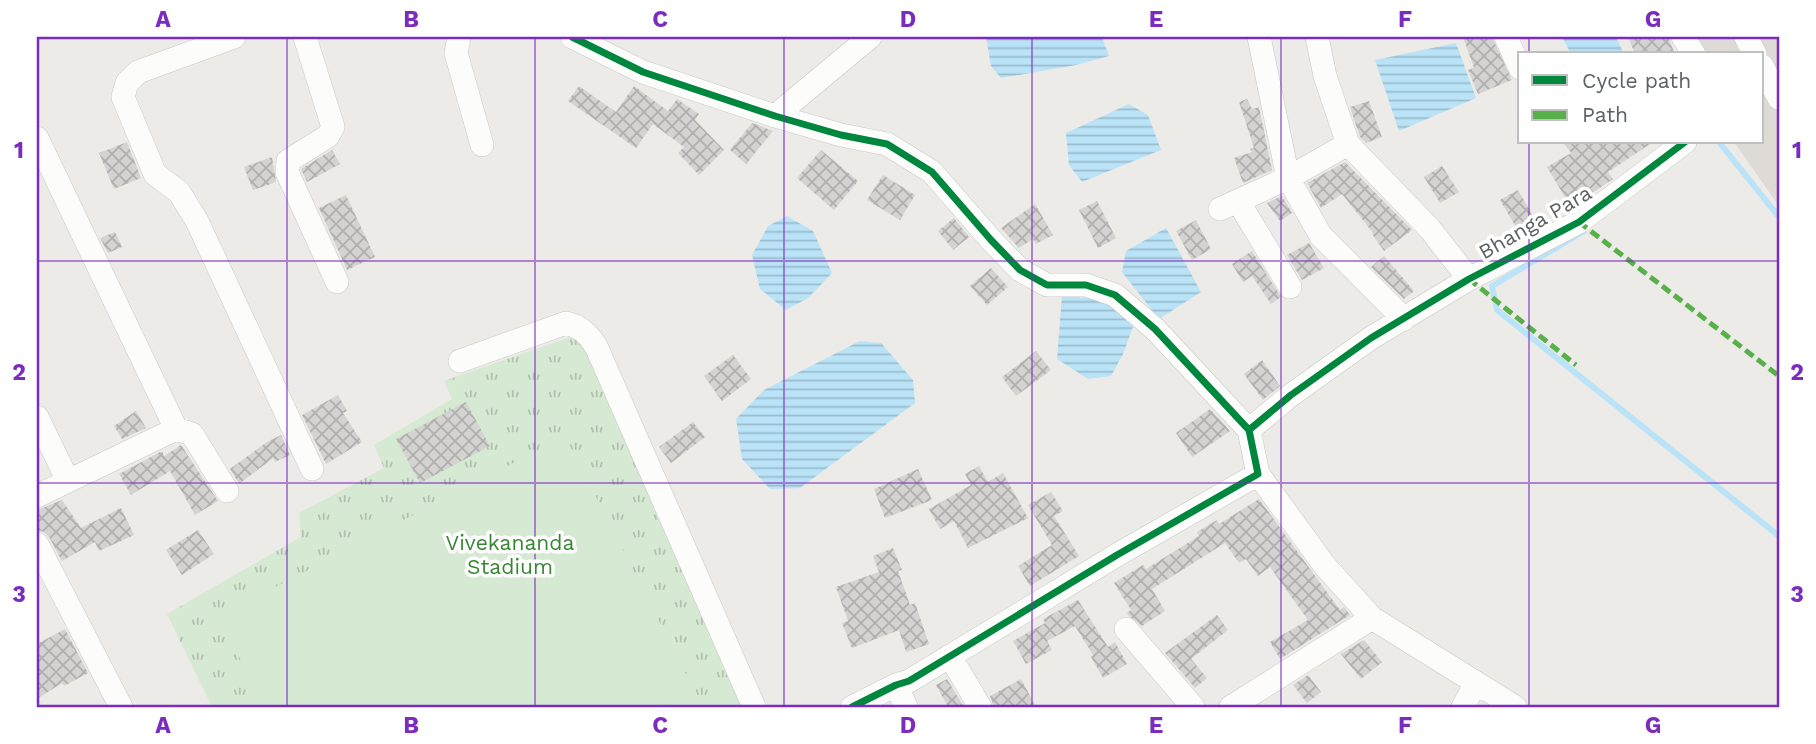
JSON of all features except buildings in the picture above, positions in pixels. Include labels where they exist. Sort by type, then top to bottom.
[{"type":"street","points":[[234,37],[138,72],[127,83],[124,97],[155,174],[178,192],[197,221],[312,469]]},
{"type":"street","points":[[305,37],[333,127],[328,136],[288,161],[287,172],[337,282]]},
{"type":"street","points":[[459,37],[456,54],[482,145]]},
{"type":"street","points":[[572,37],[642,72],[775,116],[841,135],[887,144],[933,172],[1020,270],[1047,285],[1086,285],[1115,295],[1155,329],[1249,430],[1258,474],[1325,566],[1372,618],[1515,707]]},
{"type":"street","points":[[775,116],[870,37]]},
{"type":"street","points":[[1259,37],[1288,178],[1321,236],[1404,319]]},
{"type":"street","points":[[1317,37],[1325,76],[1348,144],[1430,229],[1469,279]]},
{"type":"street","points":[[1506,37],[1518,64]]},
{"type":"street","points":[[1683,37],[1693,52]]},
{"type":"street","points":[[1764,70],[1779,98]]},
{"type":"street","points":[[37,138],[176,429]]},
{"type":"street","points":[[1290,287],[1229,205],[1288,178],[1348,144]]},
{"type":"street","name":"Bhanga Para","points":[[1249,430],[1291,395],[1371,338],[1469,279],[1578,222],[1682,144]]},
{"type":"street","points":[[460,361],[566,323],[575,325],[590,338],[596,346],[754,707]]},
{"type":"street","points":[[37,417],[68,481]]},
{"type":"street","points":[[37,496],[176,429],[192,434],[227,491]]},
{"type":"street","points":[[852,707],[909,681],[1258,474]]},
{"type":"street","points":[[37,544],[121,707]]},
{"type":"street","points":[[1245,703],[1372,618]]},
{"type":"street","points":[[1126,629],[1193,707]]},
{"type":"street","points":[[950,656],[980,707]]},
{"type":"street","points":[[1463,707],[1476,683]]},
{"type":"street","points":[[896,685],[906,707]]},
{"type":"shaded area","points":[[1691,37],[1779,37],[1779,206],[1735,144],[1764,144],[1764,52],[1701,52]]},
{"type":"green space","name":"Vivekananda Stadium","points":[[579,334],[747,707],[212,707],[167,614],[301,537],[299,513],[384,468],[374,445],[452,399],[444,381]]},
{"type":"green space","name":"Vivekananda Stadium","points":[[565,436],[693,688],[656,707],[263,707],[220,616]]},
{"type":"water","points":[[986,37],[1102,37],[1109,56],[1076,65],[1001,78],[991,66]]},
{"type":"water","points":[[1562,37],[1616,37],[1623,52],[1570,52]]},
{"type":"water","points":[[1456,43],[1476,98],[1399,131],[1375,60]]},
{"type":"water","points":[[1129,104],[1148,115],[1161,150],[1082,182],[1069,165],[1066,133]]},
{"type":"water","points":[[787,216],[813,231],[832,273],[808,298],[786,310],[760,289],[752,255],[768,226]]},
{"type":"water","points":[[1166,228],[1201,292],[1159,319],[1122,272],[1126,251]]},
{"type":"water","points":[[1062,295],[1109,301],[1134,324],[1111,376],[1088,379],[1057,359]]},
{"type":"water","points":[[860,341],[881,343],[913,380],[915,403],[800,488],[770,489],[742,459],[736,419],[764,390]]},
{"type":"waterway","points":[[1721,144],[1779,217]]},
{"type":"waterway","points":[[1584,231],[1492,286],[1497,310],[1779,536]]},
{"type":"marked path","points":[[1579,222],[1779,376]]},
{"type":"marked path","points":[[1469,279],[1576,365]]},
{"type":"cycle path","points":[[572,37],[643,72],[775,116],[841,135],[887,144],[932,172],[1020,270],[1047,285],[1086,285],[1115,295],[1155,329],[1249,430]]},
{"type":"cycle path","points":[[852,707],[909,681],[1117,555],[1258,474],[1249,430],[1291,395],[1371,338],[1469,279],[1579,222],[1682,144]]}]
